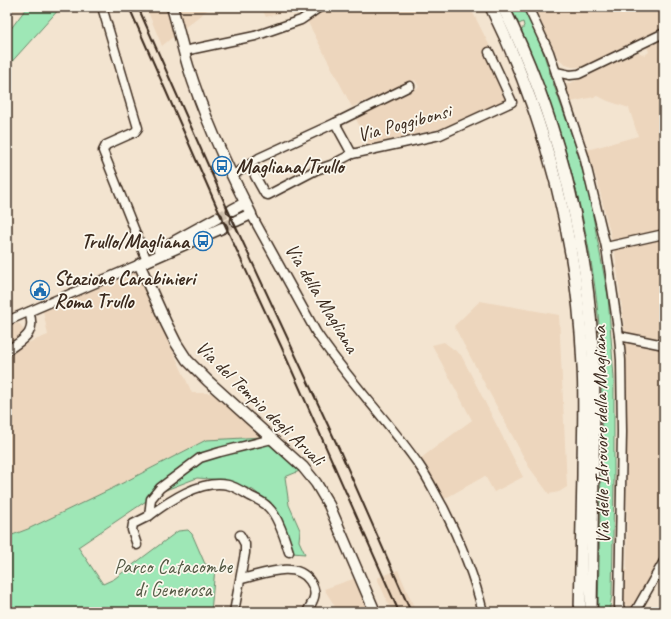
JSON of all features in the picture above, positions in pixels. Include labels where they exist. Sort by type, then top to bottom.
[{"type":"highway","points":[[491,7],[522,77],[546,147],[563,212],[575,279],[581,327],[584,380],[580,612]]},
{"type":"highway","points":[[502,7],[529,67],[556,146],[572,204],[586,280],[592,330],[594,392],[591,612]]},
{"type":"main road","name":"Via della Magliana","points":[[172,7],[184,52],[199,98],[232,176],[251,214]]},
{"type":"main road","points":[[232,210],[245,203]]},
{"type":"main road","points":[[236,221],[251,214]]},
{"type":"main road","points":[[143,262],[170,243],[217,218]]},
{"type":"main road","points":[[143,262],[222,228]]},
{"type":"main road","name":"Via del Tempio degli Arvali","points":[[143,262],[166,323],[176,344],[187,360],[308,472],[319,487],[336,520],[375,612]]},
{"type":"street","points":[[7,321],[143,262],[103,151],[106,145],[135,132],[138,128],[102,7]]},
{"type":"street","points":[[184,52],[255,36],[300,20],[320,7]]},
{"type":"street","name":"Via delle Idrovore della Magliana","points":[[528,7],[543,38],[556,72],[584,156],[606,247],[619,336],[622,432],[619,606],[621,612]]},
{"type":"street","points":[[556,72],[570,75],[579,74],[664,33]]},
{"type":"street","name":"Via Poggibonsi","points":[[335,123],[352,154],[440,135],[512,102],[489,52]]},
{"type":"street","name":"Via Poggibonsi","points":[[232,176],[259,158],[410,86]]},
{"type":"street","points":[[256,176],[265,194],[268,195],[316,170],[331,165],[352,154]]},
{"type":"street","name":"Via della Magliana","points":[[251,214],[316,332],[423,472],[451,523],[468,561],[483,612]]},
{"type":"street","points":[[606,247],[664,234]]},
{"type":"street","points":[[7,351],[30,332],[32,322],[29,312]]},
{"type":"street","points":[[619,336],[664,345]]},
{"type":"street","points":[[149,516],[151,499],[160,488],[200,458],[272,439]]},
{"type":"street","points":[[137,545],[132,530],[133,524],[149,516],[187,492],[211,485],[227,485],[236,488],[269,507],[282,529],[289,552]]},
{"type":"street","points":[[234,612],[246,548],[240,535]]},
{"type":"street","points":[[635,612],[664,561]]},
{"type":"street","points":[[241,579],[280,570],[302,572],[313,585],[315,598],[307,612]]},
{"type":"shaded area","points":[[146,7],[167,7],[174,36],[162,46]]},
{"type":"shaded area","points":[[178,7],[211,7],[184,28]]},
{"type":"shaded area","points":[[261,7],[300,7],[266,17]]},
{"type":"shaded area","points":[[300,7],[470,7],[516,98],[461,122],[438,129],[369,145],[355,117],[419,87],[415,80],[352,107]]},
{"type":"shaded area","points":[[534,7],[664,7],[664,30],[595,65],[572,67],[566,65],[558,58]]},
{"type":"shaded area","points":[[664,38],[664,339],[625,333],[615,253],[598,184],[587,150],[638,136],[629,108],[598,96],[571,102],[566,85],[638,52],[645,55],[649,52],[647,46]]},
{"type":"shaded area","points":[[137,271],[192,393],[214,393],[263,437],[206,440],[113,488],[28,529],[7,537],[7,354],[17,347],[48,335],[43,311]]},
{"type":"shaded area","points":[[480,301],[559,315],[567,487],[559,492],[549,494],[529,467],[454,326]]},
{"type":"shaded area","points":[[17,323],[21,325],[25,334],[7,348],[7,327]]},
{"type":"shaded area","points":[[444,342],[461,355],[523,477],[494,492],[485,476],[444,499],[421,458],[472,420],[432,345]]},
{"type":"shaded area","points":[[625,342],[664,349],[664,549],[634,609],[624,604],[622,570],[627,570],[627,391]]},
{"type":"shaded area","points":[[398,570],[416,612],[392,612],[377,578]]},
{"type":"shaded area","points":[[356,578],[370,612],[337,612],[324,589]]},
{"type":"green space","points":[[27,7],[61,7],[7,67],[7,34]]},
{"type":"green space","points":[[510,7],[524,7],[535,28],[575,144],[589,195],[608,296],[614,378],[612,595],[609,612],[598,612],[602,385],[599,324],[592,269],[578,198],[559,130],[535,63],[521,30],[524,26],[523,22],[519,24]]},
{"type":"green space","name":"Parco Catacombe di Generosa","points":[[263,437],[302,470],[285,477],[289,505],[300,530],[299,541],[305,554],[292,553],[281,521],[272,505],[253,490],[225,480],[197,478],[158,493],[78,547],[103,584],[114,579],[178,531],[188,530],[192,534],[205,564],[215,568],[211,612],[7,612],[7,537],[28,529],[113,488],[206,440]]},
{"type":"tunnel","points":[[217,218],[232,210]]},
{"type":"tunnel","points":[[222,228],[236,221]]},
{"type":"railway","points":[[129,7],[219,212],[281,346],[399,612]]},
{"type":"railway","points":[[138,7],[227,208],[340,451],[411,612]]},
{"type":"place","name":"Magliana/Trullo","points":[[222,166]]},
{"type":"place","name":"Trullo/Magliana","points":[[203,241]]},
{"type":"place","name":"Stazione Carabinieri Roma Trullo","points":[[40,290]]}]
